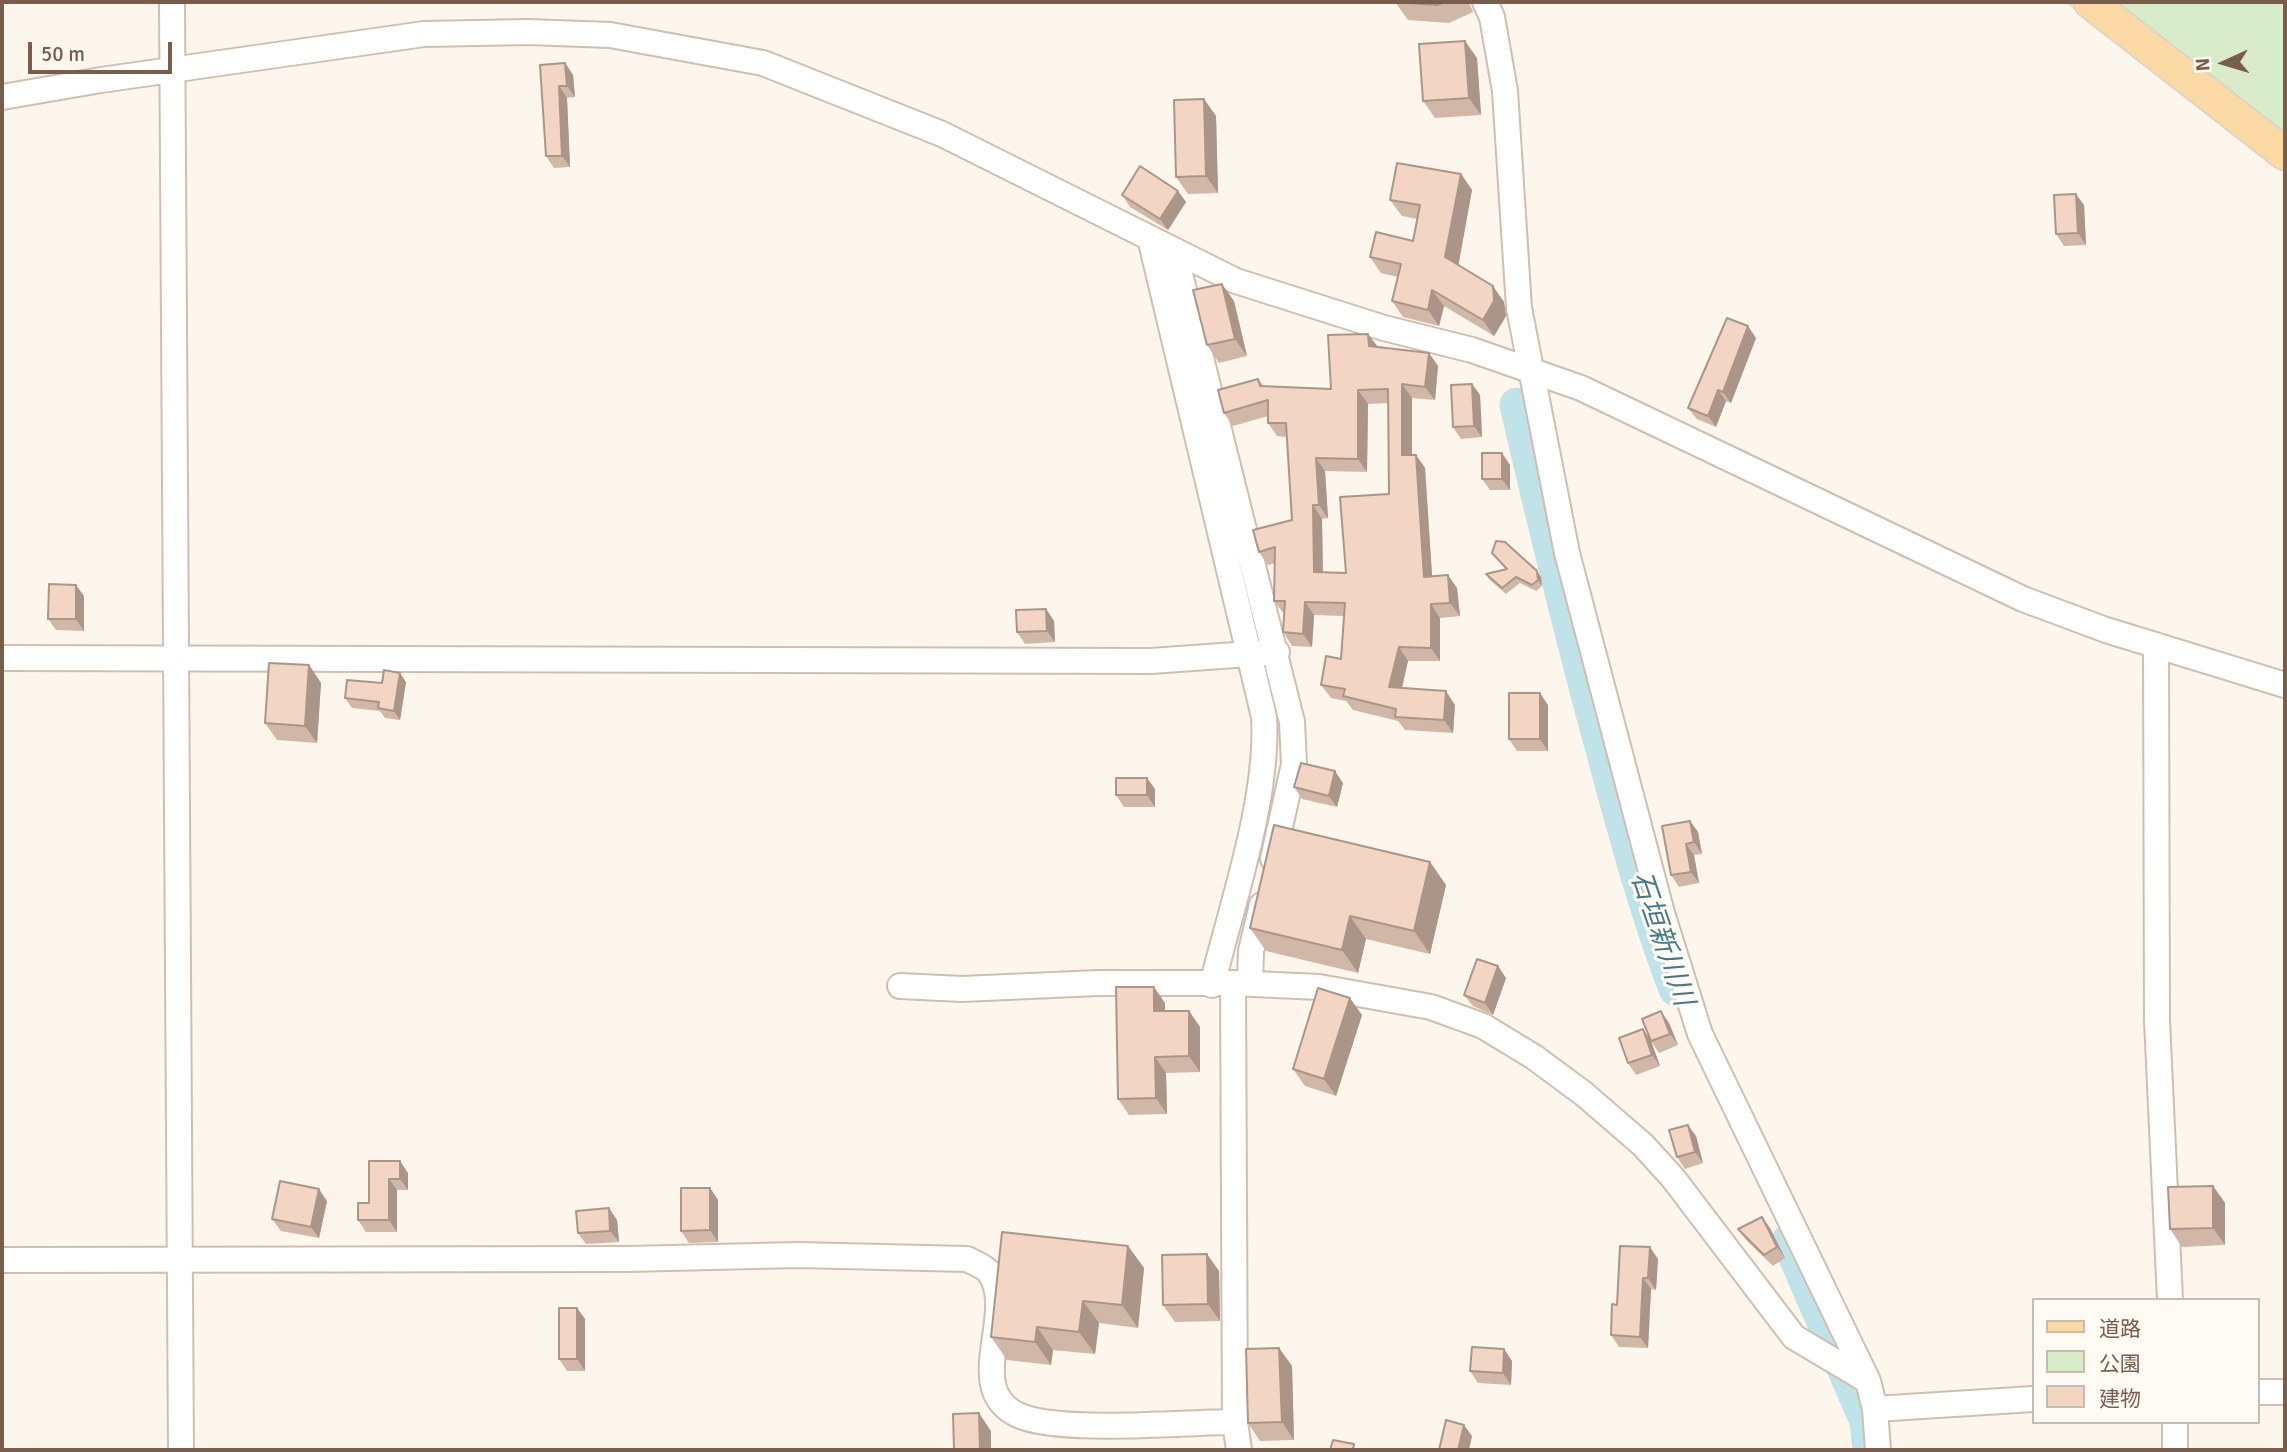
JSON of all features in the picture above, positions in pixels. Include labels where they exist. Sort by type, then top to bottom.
[{"type":"main road","points":[[2090,2],[2285,154]]},
{"type":"street","points":[[172,2],[181,1450]]},
{"type":"street","points":[[1485,2],[1492,17],[1505,91],[1519,308],[1531,370],[1567,553],[1662,913],[1700,1034],[1868,1381],[1875,1409],[1878,1450]]},
{"type":"street","points":[[2,97],[424,34],[528,32],[610,35],[763,63],[891,111],[1236,281],[1384,328],[1472,350],[1581,388],[2011,593],[2156,645],[2285,685]]},
{"type":"street","points":[[1150,238],[1264,717],[1266,752],[1255,809],[1232,984],[1235,1422],[1239,1450]]},
{"type":"street","points":[[1174,250],[1277,652],[1292,722],[1294,764],[1251,951],[1232,984]]},
{"type":"street","points":[[2156,645],[2157,1020],[2170,1298]]},
{"type":"street","points":[[2,658],[295,661],[1151,661],[1277,652]]},
{"type":"street","points":[[900,986],[962,989],[1098,983],[1319,987],[1431,1007],[1483,1026],[1534,1057],[1584,1094],[1650,1153],[1673,1178],[1794,1336],[1868,1381]]},
{"type":"street","points":[[2,1260],[628,1259],[798,1255],[967,1259],[989,1272],[999,1297],[991,1365],[998,1398],[1017,1414],[1051,1424],[1235,1422]]},
{"type":"street","points":[[2259,1392],[2285,1392]]},
{"type":"street","points":[[1875,1409],[2032,1399]]},
{"type":"street","points":[[2175,1424],[2175,1450]]},
{"type":"green space","points":[[2064,2],[2285,2],[2285,171]]},
{"type":"building","points":[[1395,2],[1446,2],[1437,5]]},
{"type":"building","points":[[1465,41],[1469,98],[1423,101],[1419,44]]},
{"type":"building","points":[[565,63],[567,86],[559,86],[562,156],[546,156],[540,65]]},
{"type":"building","points":[[1204,99],[1206,176],[1176,177],[1174,100]]},
{"type":"building","points":[[1397,163],[1461,174],[1445,257],[1493,286],[1494,301],[1483,320],[1432,290],[1428,310],[1392,301],[1401,264],[1370,257],[1376,232],[1413,241],[1420,205],[1390,200]]},
{"type":"building","points":[[1140,166],[1178,191],[1160,219],[1122,195]]},
{"type":"building","points":[[2076,194],[2078,233],[2056,234],[2054,195]]},
{"type":"building","points":[[1222,284],[1235,339],[1207,345],[1193,290]]},
{"type":"building","points":[[1727,318],[1748,326],[1723,392],[1718,390],[1708,416],[1688,408]]},
{"type":"building","points":[[1368,334],[1369,346],[1429,353],[1425,387],[1402,384],[1402,455],[1416,455],[1424,577],[1448,575],[1450,603],[1431,604],[1431,648],[1399,647],[1389,687],[1446,691],[1444,720],[1395,717],[1396,709],[1343,696],[1345,689],[1321,685],[1326,656],[1341,659],[1345,603],[1305,602],[1303,634],[1283,632],[1285,601],[1274,601],[1275,547],[1259,552],[1253,530],[1292,520],[1286,423],[1268,423],[1268,400],[1224,413],[1218,390],[1258,379],[1260,386],[1331,389],[1328,335]],"holes":[[[1388,389],[1389,494],[1340,497],[1346,573],[1314,572],[1313,505],[1319,505],[1316,458],[1358,459],[1358,390]]]},
{"type":"building","points":[[1472,384],[1474,426],[1453,427],[1451,385]]},
{"type":"building","points":[[1482,453],[1502,453],[1502,479],[1482,479]]},
{"type":"building","points":[[1496,541],[1505,542],[1537,571],[1538,580],[1532,585],[1516,577],[1502,588],[1486,574],[1507,569],[1492,553]]},
{"type":"building","points":[[49,584],[76,585],[76,619],[48,619]]},
{"type":"building","points":[[1046,609],[1047,631],[1017,632],[1016,610]]},
{"type":"building","points":[[269,663],[309,665],[305,726],[265,723]]},
{"type":"building","points":[[384,670],[400,673],[394,711],[378,708],[379,702],[345,698],[347,680],[382,683]]},
{"type":"building","points":[[1509,693],[1540,693],[1540,739],[1509,739]]},
{"type":"building","points":[[1301,763],[1335,771],[1329,796],[1294,787]]},
{"type":"building","points":[[1116,778],[1147,778],[1147,795],[1116,795]]},
{"type":"building","points":[[1690,821],[1694,842],[1686,844],[1691,872],[1671,875],[1662,826]]},
{"type":"building","points":[[1274,825],[1430,862],[1414,931],[1350,916],[1342,950],[1250,928]]},
{"type":"building","points":[[1477,959],[1498,966],[1485,1003],[1464,995]]},
{"type":"building","points":[[1116,987],[1154,987],[1154,1011],[1189,1011],[1189,1056],[1155,1057],[1156,1098],[1118,1099]]},
{"type":"building","points":[[1318,988],[1350,998],[1324,1079],[1293,1069]]},
{"type":"building","points":[[1661,1011],[1670,1034],[1651,1041],[1642,1019]]},
{"type":"building","points":[[1643,1029],[1652,1055],[1628,1063],[1619,1038]]},
{"type":"building","points":[[1688,1125],[1695,1152],[1677,1157],[1669,1130]]},
{"type":"building","points":[[369,1161],[400,1161],[400,1179],[389,1179],[389,1220],[358,1220],[358,1203],[369,1203]]},
{"type":"building","points":[[280,1181],[319,1189],[311,1227],[272,1219]]},
{"type":"building","points":[[2213,1186],[2213,1228],[2170,1229],[2168,1187]]},
{"type":"building","points":[[681,1188],[710,1188],[710,1230],[681,1231]]},
{"type":"building","points":[[609,1208],[610,1231],[578,1233],[576,1211]]},
{"type":"building","points":[[1762,1217],[1777,1247],[1764,1255],[1738,1229]]},
{"type":"building","points":[[1002,1232],[1128,1246],[1122,1305],[1083,1301],[1079,1332],[1037,1327],[1035,1342],[991,1337]]},
{"type":"building","points":[[1620,1246],[1650,1247],[1648,1278],[1643,1278],[1640,1337],[1611,1335],[1612,1304],[1617,1305]]},
{"type":"building","points":[[1207,1254],[1208,1304],[1163,1305],[1162,1255]]},
{"type":"building","points":[[559,1308],[577,1308],[577,1359],[559,1359]]},
{"type":"building","points":[[1472,1347],[1504,1349],[1503,1373],[1470,1371]]},
{"type":"building","points":[[1279,1348],[1282,1422],[1248,1423],[1246,1349]]},
{"type":"building","points":[[979,1413],[980,1450],[954,1450],[953,1414]]},
{"type":"building","points":[[1446,1420],[1464,1425],[1458,1450],[1439,1450]]},
{"type":"building","points":[[1333,1440],[1354,1444],[1353,1450],[1330,1450]]},
{"type":"waterway","name":"石垣新川川","points":[[1517,405],[1611,780],[1646,900],[1676,989]]},
{"type":"waterway","name":"石垣新川川","points":[[1789,1241],[1867,1421],[1870,1450]]}]
